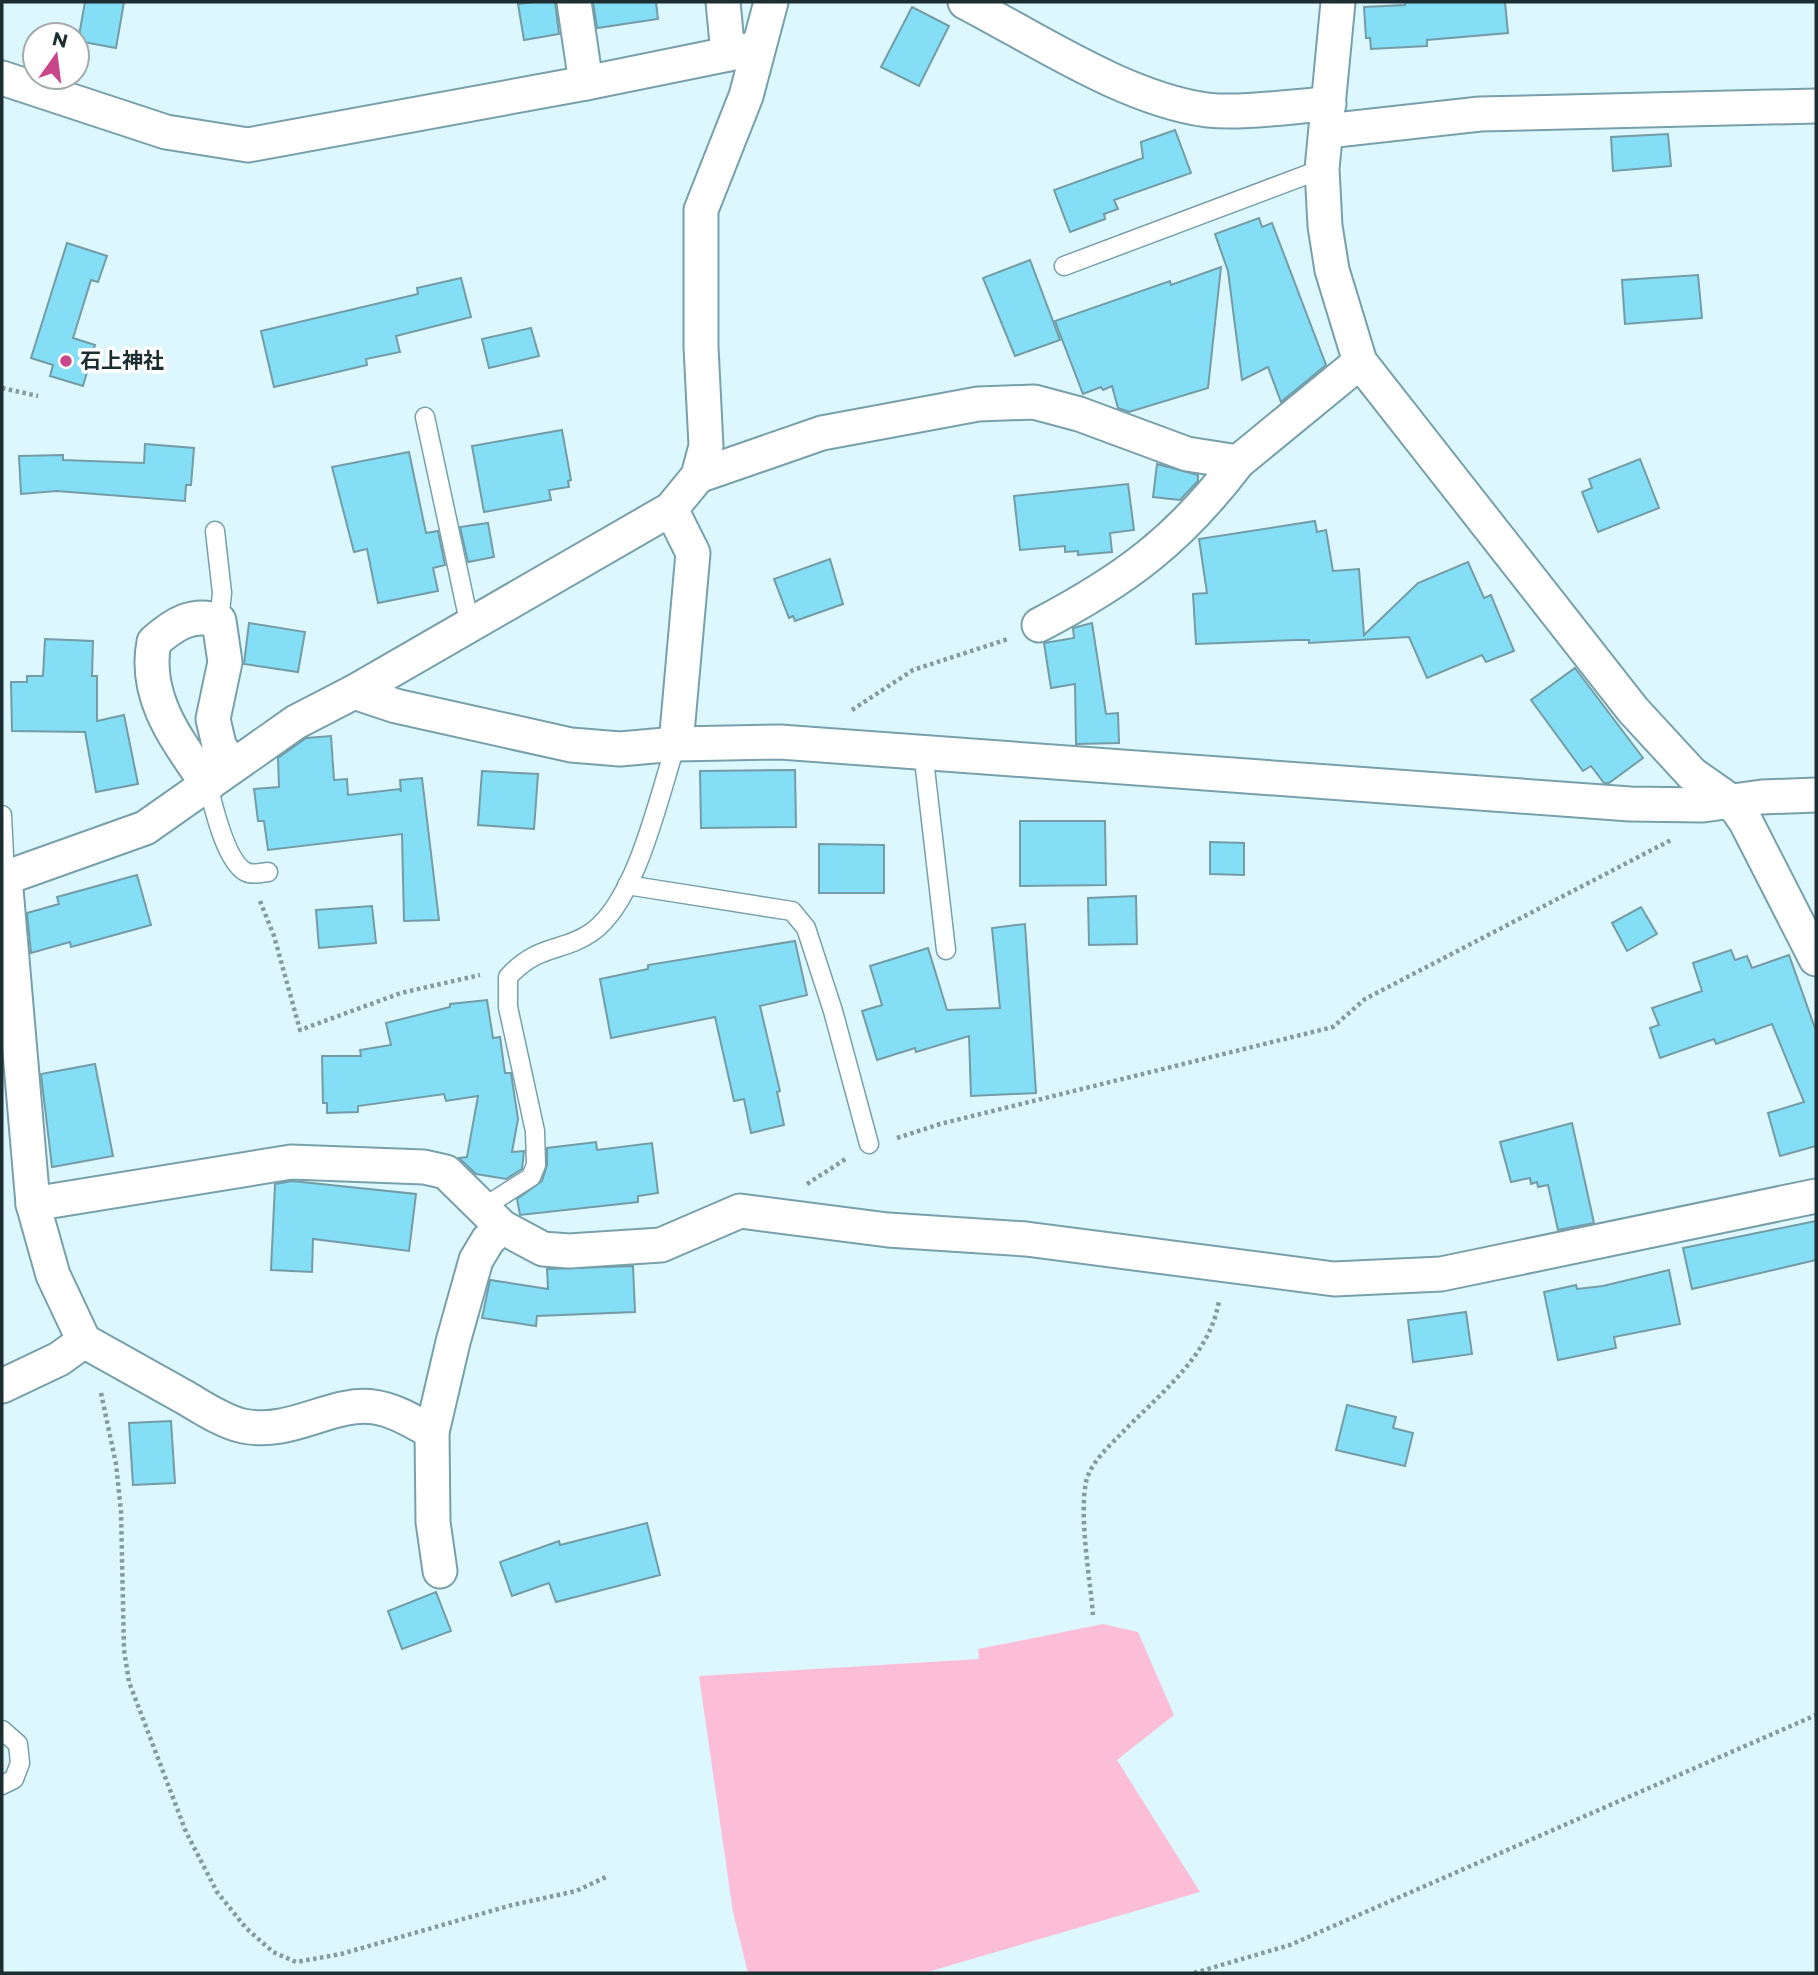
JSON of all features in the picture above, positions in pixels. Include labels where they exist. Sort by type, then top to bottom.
[{"type":"street","points":[[574,2],[586,83]]},
{"type":"street","points":[[432,1432],[387,1409],[370,1406],[337,1411],[294,1426],[242,1426],[79,1345],[53,1275],[33,1204],[4,878],[145,828],[296,722],[354,692],[671,509],[698,476],[706,446],[701,347],[701,210],[746,96],[743,51],[723,2]]},
{"type":"street","points":[[2,78],[166,132],[248,145],[586,83],[743,51],[771,2]]},
{"type":"street","points":[[965,2],[1107,76],[1174,103],[1210,110],[1328,117],[1816,106]]},
{"type":"street","points":[[1338,2],[1322,169],[1332,270],[1360,362],[1633,710],[1717,804],[1759,845],[1816,959]]},
{"type":"street","points":[[1039,625],[1099,594],[1154,555],[1205,507],[1238,462],[1360,362]]},
{"type":"street","points":[[698,476],[822,433],[978,404],[1034,402],[1079,414],[1188,454],[1238,462]]},
{"type":"street","points":[[671,509],[693,553],[677,744]]},
{"type":"street","points":[[205,617],[219,621],[225,662],[213,719],[219,744],[220,776],[168,727],[154,690],[150,663],[154,642],[186,619],[205,617]]},
{"type":"street","points":[[354,692],[397,705],[571,745],[620,749],[677,744],[820,744],[1630,804],[1717,804],[1762,797],[1816,795]]},
{"type":"street","points":[[33,1204],[291,1162],[424,1167],[446,1172],[493,1217],[543,1249],[569,1251],[661,1245],[740,1211],[790,1220],[1026,1239],[1334,1279],[1441,1274],[1816,1196]]},
{"type":"street","points":[[440,1571],[433,1522],[432,1432],[476,1260],[488,1240],[493,1217]]},
{"type":"street","points":[[2,1387],[79,1345]]},
{"type":"lane","points":[[1064,266],[1322,169]]},
{"type":"lane","points":[[425,417],[470,626]]},
{"type":"lane","points":[[215,531],[222,593],[219,621]]},
{"type":"lane","points":[[493,1217],[531,1177],[536,1165],[535,1131],[508,1007],[509,977],[535,954],[580,939],[606,918],[645,850],[677,744]]},
{"type":"lane","points":[[923,751],[946,950]]},
{"type":"lane","points":[[220,776],[225,840],[240,867],[249,874],[268,872]]},
{"type":"lane","points":[[2,815],[4,878]]},
{"type":"lane","points":[[626,885],[792,911],[806,928],[810,940],[869,1144]]},
{"type":"lane","points":[[2,1730],[18,1745],[20,1763],[14,1779],[2,1785]]},
{"type":"path","points":[[2,388],[38,396]]},
{"type":"path","points":[[820,744],[858,704],[913,670],[1009,639],[1039,625]]},
{"type":"path","points":[[754,1212],[799,1188],[869,1144],[1333,1027],[1365,999],[1581,885],[1668,844],[1717,804]]},
{"type":"path","points":[[249,874],[274,936],[300,1030],[401,993],[475,975],[509,977]]},
{"type":"path","points":[[1093,1615],[1085,1504],[1087,1480],[1101,1454],[1187,1365],[1210,1334],[1219,1303],[1220,1265]]},
{"type":"path","points":[[79,1345],[96,1372],[116,1464],[121,1512],[124,1650],[129,1682],[186,1832],[217,1892],[246,1927],[273,1952],[296,1962],[341,1954],[473,1916],[576,1891],[606,1878]]},
{"type":"path","points":[[1194,1973],[1290,1945],[1816,1715]]},
{"type":"shaded area","points":[[1103,1624],[1138,1632],[1174,1715],[1117,1760],[1200,1892],[924,1973],[748,1973],[733,1912],[699,1676],[979,1659],[978,1649]]},
{"type":"building","points":[[85,2],[124,2],[116,48],[91,43],[91,21],[82,21]]},
{"type":"building","points":[[555,2],[559,34],[524,40],[518,4]]},
{"type":"building","points":[[593,2],[656,2],[658,19],[597,28]]},
{"type":"building","points":[[1405,2],[1505,2],[1508,33],[1427,40],[1427,46],[1371,49],[1370,38],[1366,38],[1364,7],[1405,5]]},
{"type":"building","points":[[912,7],[949,26],[919,86],[881,67]]},
{"type":"building","points":[[1175,130],[1191,173],[1114,200],[1118,209],[1104,214],[1105,219],[1070,232],[1054,190],[1143,158],[1141,142]]},
{"type":"building","points":[[1668,134],[1671,166],[1613,171],[1611,137]]},
{"type":"building","points":[[1259,218],[1262,227],[1272,223],[1326,365],[1281,402],[1268,367],[1242,380],[1228,271],[1215,234]]},
{"type":"building","points":[[67,243],[107,256],[98,282],[91,280],[73,338],[95,345],[83,386],[50,376],[53,365],[31,358]]},
{"type":"building","points":[[1030,260],[1060,340],[1015,356],[983,278]]},
{"type":"building","points":[[1221,267],[1208,388],[1129,412],[1118,408],[1112,386],[1083,394],[1055,321],[1170,281],[1171,285]]},
{"type":"building","points":[[1698,275],[1702,318],[1625,324],[1622,280]]},
{"type":"building","points":[[461,278],[471,317],[396,336],[400,352],[366,359],[367,365],[274,387],[261,331],[418,294],[417,288]]},
{"type":"building","points":[[531,328],[539,356],[489,368],[482,339]]},
{"type":"building","points":[[562,430],[571,480],[568,481],[569,487],[549,490],[551,500],[484,512],[472,446]]},
{"type":"building","points":[[145,444],[194,448],[191,485],[186,485],[185,501],[57,491],[21,494],[19,456],[63,455],[63,460],[144,463]]},
{"type":"building","points":[[409,452],[426,533],[438,531],[445,565],[433,568],[438,591],[378,603],[367,549],[354,552],[332,467]]},
{"type":"building","points":[[1640,459],[1659,508],[1598,532],[1582,492],[1592,488],[1589,479]]},
{"type":"building","points":[[1157,464],[1198,475],[1198,481],[1180,500],[1153,497]]},
{"type":"building","points":[[1128,484],[1134,530],[1110,533],[1112,552],[1078,555],[1078,551],[1065,552],[1065,546],[1020,550],[1014,496]]},
{"type":"building","points":[[1315,521],[1317,532],[1326,530],[1333,571],[1359,569],[1364,635],[1418,583],[1468,562],[1484,598],[1491,595],[1514,651],[1486,662],[1482,655],[1427,678],[1409,637],[1309,643],[1309,640],[1297,640],[1196,644],[1193,594],[1207,593],[1199,539]]},
{"type":"building","points":[[488,523],[494,557],[468,562],[460,527]]},
{"type":"building","points":[[830,559],[843,604],[795,621],[793,616],[789,618],[774,579]]},
{"type":"building","points":[[249,623],[305,632],[298,672],[244,664]]},
{"type":"building","points":[[1092,623],[1106,714],[1118,713],[1119,743],[1076,744],[1075,684],[1051,688],[1044,643],[1074,638],[1073,628]]},
{"type":"building","points":[[45,639],[93,641],[92,676],[97,676],[97,721],[124,715],[138,784],[96,792],[85,732],[12,731],[11,682],[27,682],[27,676],[43,676]]},
{"type":"building","points":[[1575,668],[1643,758],[1609,783],[1604,783],[1591,766],[1583,771],[1531,700]]},
{"type":"building","points":[[331,736],[334,780],[347,779],[348,795],[400,789],[401,792],[400,780],[422,778],[439,920],[404,921],[402,834],[268,850],[264,821],[258,821],[254,789],[279,787],[278,758],[306,738]]},
{"type":"building","points":[[795,770],[796,827],[701,828],[700,771]]},
{"type":"building","points":[[482,771],[538,774],[534,829],[478,825]]},
{"type":"building","points":[[1020,821],[1105,821],[1106,885],[1020,886]]},
{"type":"building","points":[[1210,842],[1244,843],[1244,875],[1210,874]]},
{"type":"building","points":[[819,844],[884,845],[884,893],[819,893]]},
{"type":"building","points":[[137,875],[151,925],[71,947],[70,942],[31,953],[27,913],[59,904],[57,897]]},
{"type":"building","points":[[1136,896],[1137,944],[1089,945],[1088,898]]},
{"type":"building","points":[[372,906],[376,943],[319,948],[316,910]]},
{"type":"building","points":[[1641,907],[1657,934],[1627,951],[1612,923]]},
{"type":"building","points":[[1025,924],[1036,1093],[971,1096],[969,1036],[916,1052],[915,1048],[877,1060],[862,1011],[882,1005],[870,966],[928,948],[947,1010],[1000,1008],[992,928]]},
{"type":"building","points":[[795,941],[807,995],[760,1006],[780,1091],[777,1092],[784,1125],[751,1133],[744,1099],[734,1101],[715,1017],[611,1038],[600,979],[648,969],[648,965]]},
{"type":"building","points":[[1731,950],[1735,960],[1747,956],[1752,968],[1789,955],[1816,1031],[1816,1146],[1780,1156],[1768,1113],[1804,1102],[1772,1024],[1716,1044],[1714,1039],[1660,1058],[1650,1028],[1659,1025],[1652,1008],[1702,991],[1693,963]]},
{"type":"building","points":[[487,1000],[493,1038],[500,1037],[505,1073],[511,1073],[518,1119],[512,1152],[524,1151],[522,1169],[506,1179],[476,1174],[459,1158],[467,1157],[478,1096],[446,1101],[444,1094],[358,1106],[358,1112],[327,1113],[327,1103],[323,1103],[322,1056],[361,1056],[360,1050],[391,1045],[386,1023],[450,1007],[450,1004]]},
{"type":"building","points":[[95,1064],[113,1156],[52,1167],[41,1074]]},
{"type":"building","points":[[1572,1123],[1594,1223],[1558,1230],[1548,1185],[1538,1187],[1537,1182],[1531,1184],[1530,1178],[1511,1182],[1500,1142]]},
{"type":"building","points":[[596,1142],[597,1150],[652,1143],[658,1193],[638,1196],[638,1202],[520,1215],[517,1199],[542,1181],[547,1165],[547,1148]]},
{"type":"building","points":[[292,1181],[416,1194],[409,1251],[313,1239],[312,1272],[271,1270],[275,1184]]},
{"type":"building","points":[[1816,1221],[1816,1260],[1692,1289],[1683,1248]]},
{"type":"building","points":[[633,1266],[635,1312],[537,1316],[536,1326],[482,1318],[490,1280],[548,1289],[547,1269]]},
{"type":"building","points":[[1669,1270],[1680,1324],[1614,1337],[1616,1348],[1558,1360],[1544,1292],[1576,1285],[1577,1289],[1603,1286]]},
{"type":"building","points":[[1466,1312],[1472,1354],[1413,1362],[1408,1320]]},
{"type":"building","points":[[1347,1405],[1396,1417],[1393,1428],[1413,1433],[1405,1466],[1336,1450]]},
{"type":"building","points":[[171,1421],[175,1483],[133,1485],[129,1423]]},
{"type":"building","points":[[647,1523],[660,1575],[556,1602],[549,1583],[512,1596],[500,1562],[559,1541],[560,1545]]},
{"type":"building","points":[[436,1592],[451,1631],[402,1649],[388,1611]]},
{"type":"place","name":"石上神社","points":[[66,361]]}]
